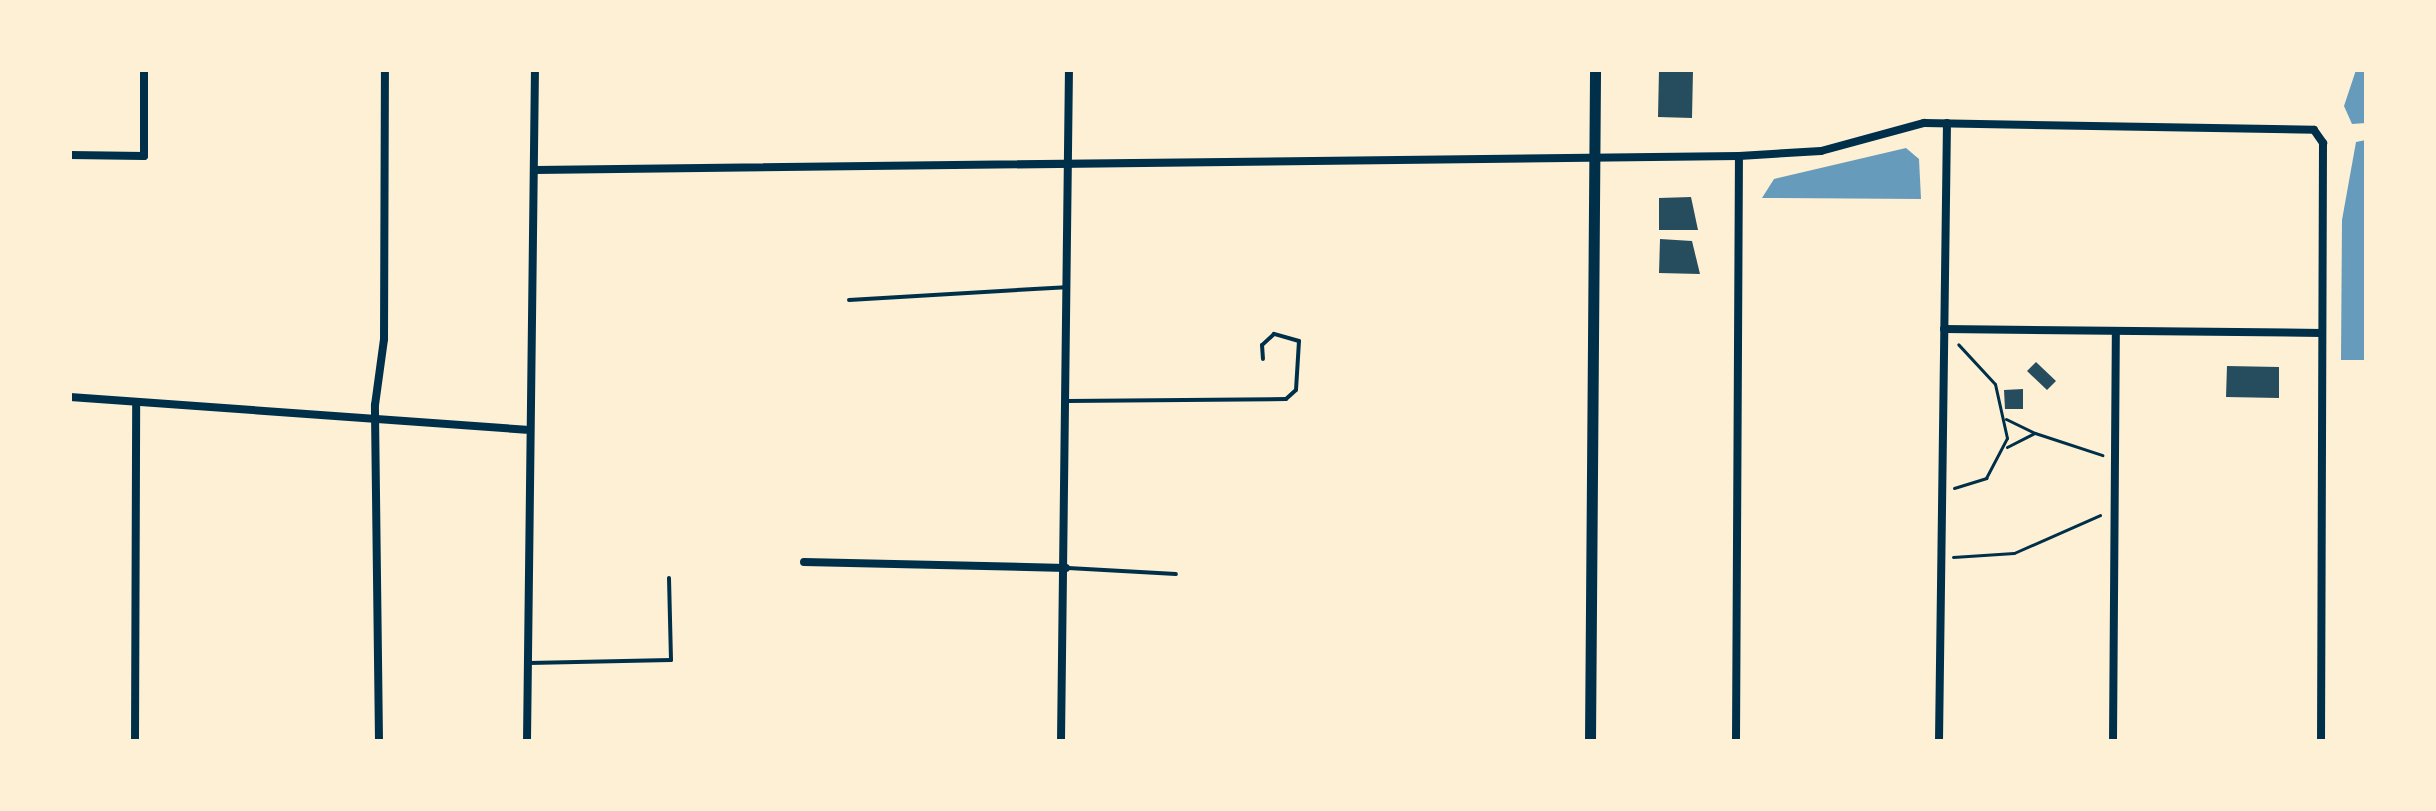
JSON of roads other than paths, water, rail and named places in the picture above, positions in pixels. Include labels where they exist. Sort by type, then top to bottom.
[{"type":"street","points":[[70,155],[144,156],[144,70]]},
{"type":"street","points":[[379,741],[376,418],[384,339],[385,70]]},
{"type":"street","points":[[527,741],[526,430],[535,170],[535,70]]},
{"type":"street","points":[[1061,741],[1066,568],[1069,70]]},
{"type":"street","points":[[1590,741],[1595,70]]},
{"type":"street","points":[[535,170],[1069,165],[1594,155],[1739,156],[1821,151],[1880,130],[1947,123],[2314,130],[2323,143],[2321,741]]},
{"type":"street","points":[[1939,741],[1947,123]]},
{"type":"street","points":[[1736,741],[1739,156]]},
{"type":"street","points":[[1944,329],[2322,333]]},
{"type":"street","points":[[2113,741],[2116,331]]},
{"type":"street","points":[[70,397],[526,430]]},
{"type":"street","points":[[135,741],[136,402]]},
{"type":"street","points":[[804,562],[1066,568]]},
{"type":"lane","points":[[849,300],[1068,287]]},
{"type":"lane","points":[[1067,401],[1286,399],[1296,390],[1299,341],[1274,334],[1262,345],[1263,359]]},
{"type":"lane","points":[[1066,568],[1176,574]]},
{"type":"lane","points":[[527,663],[671,660],[669,578]]},
{"type":"water","points":[[2356,70],[2366,70],[2366,123],[2352,124],[2344,106]]},
{"type":"water","points":[[2366,140],[2366,360],[2341,360],[2342,220],[2356,142]]},
{"type":"water","points":[[1906,148],[1919,159],[1921,199],[1762,198],[1774,179]]}]
